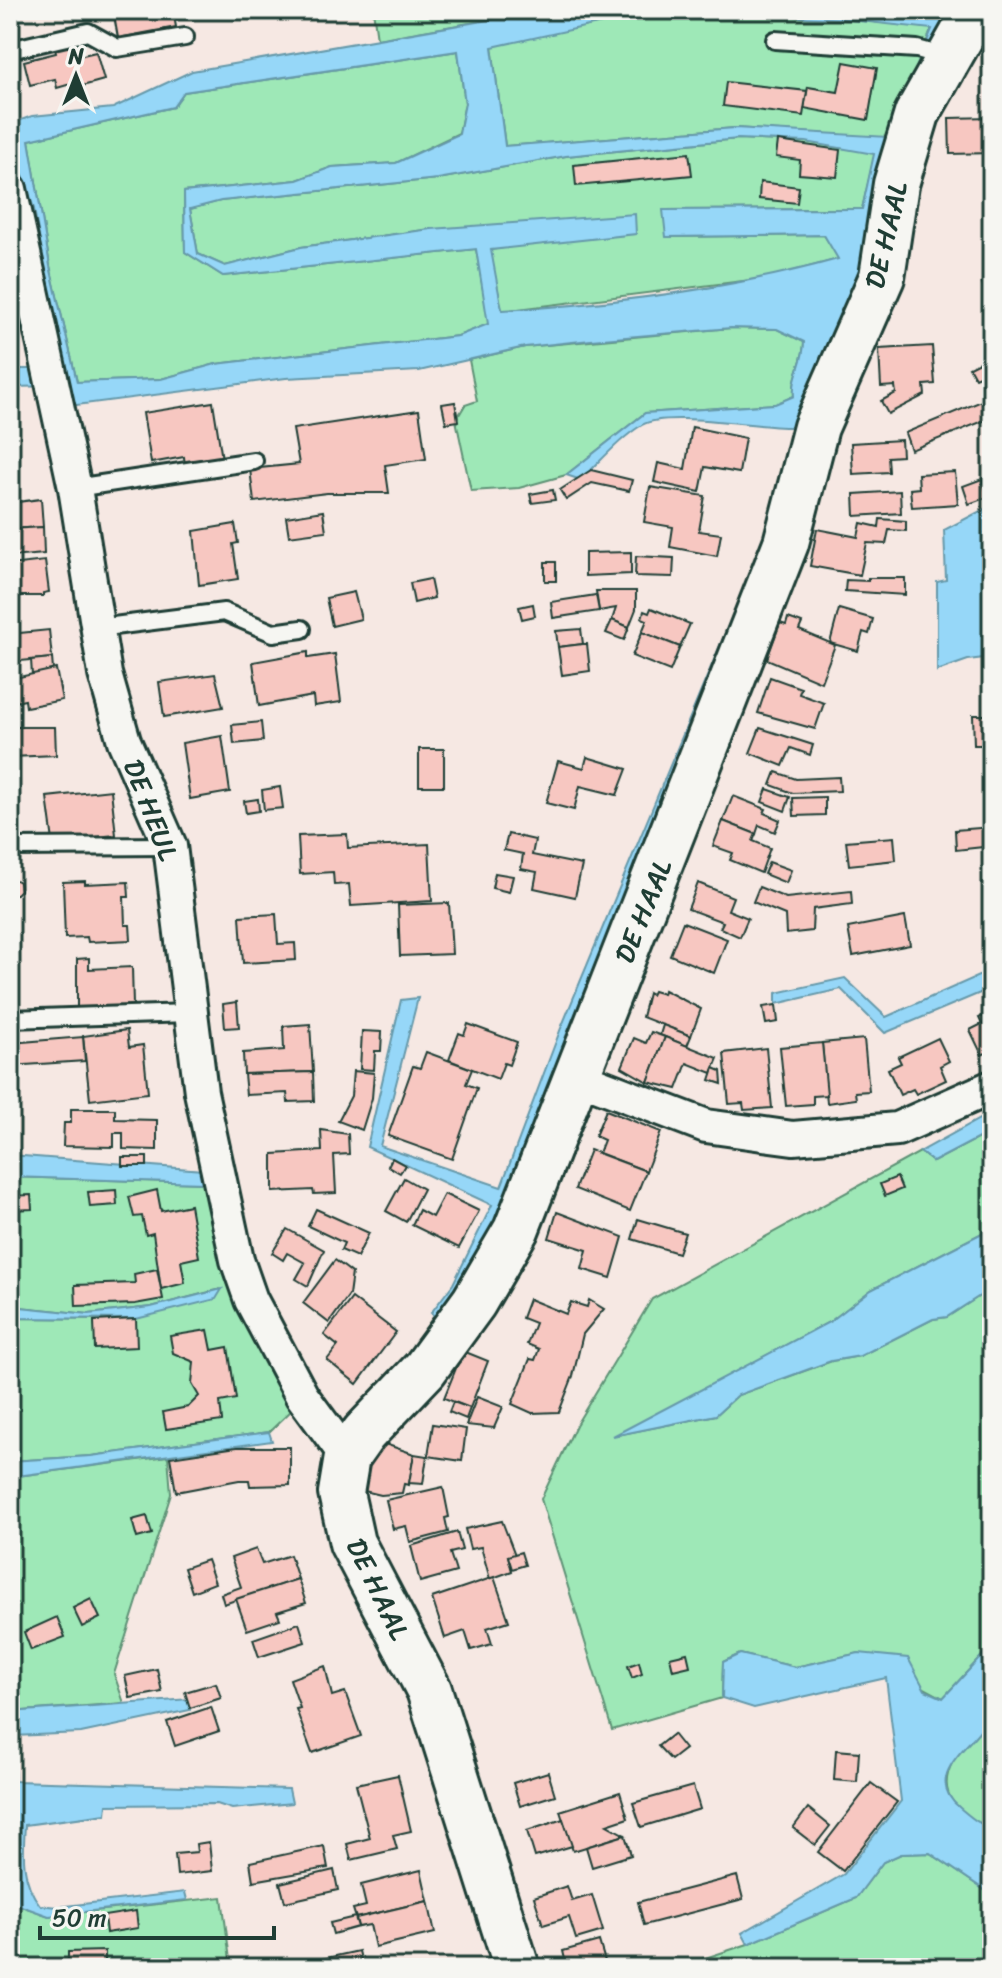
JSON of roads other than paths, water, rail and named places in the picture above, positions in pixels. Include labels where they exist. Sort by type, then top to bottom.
[{"type":"street","name":"DE HAAL","points":[[517,1968],[429,1690],[352,1543],[341,1493],[347,1457],[364,1433],[425,1369],[474,1302],[516,1230],[786,543],[816,427],[882,277],[896,184],[935,54],[976,10]]},
{"type":"street","name":"DE HEUL","points":[[10,189],[52,394],[75,488],[105,674],[124,741],[170,846],[201,1092],[237,1260],[246,1287],[302,1396],[347,1457]]},
{"type":"street","points":[[578,1077],[706,1126],[793,1138],[897,1129],[992,1087]]},
{"type":"lane","points":[[10,50],[88,32],[117,48],[185,37]]},
{"type":"lane","points":[[775,40],[935,54]]},
{"type":"lane","points":[[75,488],[254,461]]},
{"type":"lane","points":[[98,628],[224,612],[273,633],[302,629]]},
{"type":"lane","points":[[10,847],[170,846]]},
{"type":"lane","points":[[10,1019],[189,1013]]},
{"type":"water","points":[[546,10],[961,10],[900,124],[862,261],[799,429],[786,496],[566,1036],[502,1222],[444,1326],[431,1313],[453,1284],[492,1205],[367,1147],[401,1000],[418,998],[380,1146],[501,1187],[561,1028],[775,513],[792,427],[692,419],[654,421],[642,425],[626,437],[581,480],[566,475],[645,413],[775,404],[794,396],[804,342],[777,329],[731,328],[591,340],[525,347],[419,371],[286,378],[69,406],[59,386],[10,387],[10,369],[62,369],[34,209],[10,136],[10,124],[32,116],[113,108],[192,71]],"holes":[[[657,11],[842,19],[932,29],[888,137],[735,128],[505,146],[492,47]],[[458,51],[465,103],[459,134],[396,163],[332,167],[297,180],[184,192],[185,252],[223,276],[476,249],[488,324],[458,336],[216,364],[161,379],[77,382],[50,266],[29,140],[173,107],[184,92]],[[738,139],[806,142],[874,154],[862,209],[663,210],[666,237],[824,235],[838,259],[756,279],[672,294],[502,310],[491,250],[636,234],[635,214],[431,229],[301,247],[225,266],[198,254],[190,209],[221,201],[438,179],[566,156]]]},
{"type":"water","points":[[992,505],[992,529],[985,533],[992,542],[992,657],[968,660],[937,671],[937,582],[946,580],[944,530]]},
{"type":"water","points":[[992,970],[992,988],[885,1033],[841,989],[776,1004],[776,993],[845,978],[886,1017]]},
{"type":"water","points":[[992,1112],[992,1131],[933,1162],[920,1152]]},
{"type":"water","points":[[10,1155],[203,1170],[204,1183],[10,1177]]},
{"type":"water","points":[[992,1228],[992,1288],[947,1317],[933,1319],[860,1356],[831,1361],[738,1395],[716,1415],[613,1436],[831,1321],[871,1290]]},
{"type":"water","points":[[222,1289],[216,1299],[136,1319],[10,1318],[10,1306],[89,1314],[151,1307]]},
{"type":"water","points":[[269,1432],[272,1441],[10,1477],[10,1461],[91,1456]]},
{"type":"water","points":[[992,1645],[994,1690],[991,1714],[955,1759],[945,1783],[949,1795],[960,1808],[992,1828],[992,1895],[930,1853],[901,1854],[883,1862],[856,1898],[748,1944],[742,1933],[844,1874],[901,1801],[886,1678],[754,1708],[722,1698],[723,1662],[740,1654],[795,1667],[859,1653],[908,1658],[925,1690],[943,1698]]},
{"type":"water","points":[[190,1699],[190,1710],[81,1733],[13,1736],[15,1781],[289,1789],[292,1803],[232,1809],[217,1804],[107,1805],[106,1814],[25,1825],[26,1877],[40,1905],[57,1907],[185,1892],[187,1900],[49,1916],[10,1902],[10,1712]]}]
